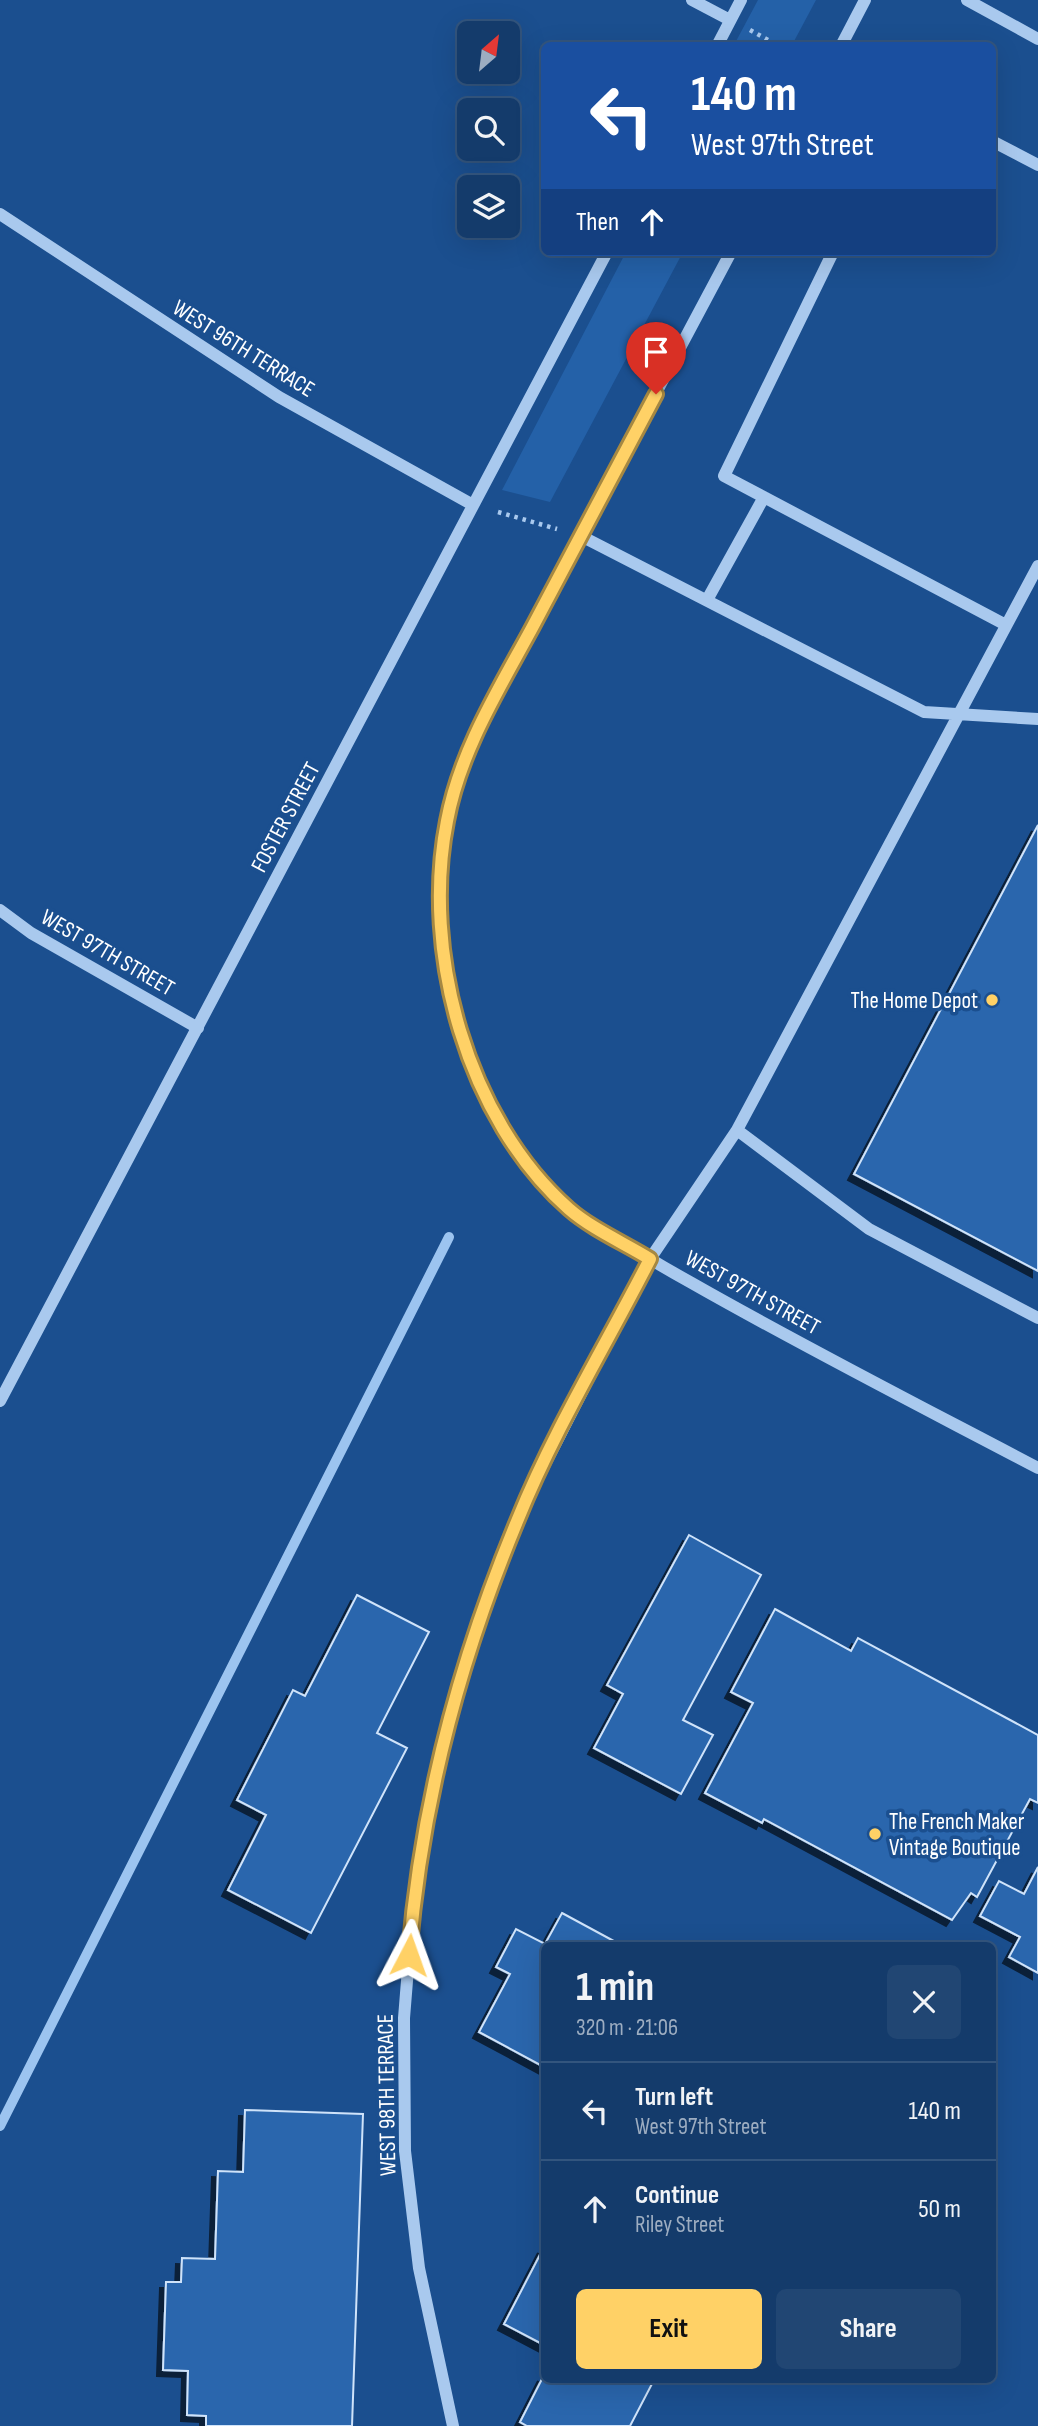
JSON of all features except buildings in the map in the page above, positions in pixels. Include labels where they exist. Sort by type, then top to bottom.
[{"type":"street","points":[[692,0],[730,20]]},
{"type":"street","points":[[719,42],[741,0]]},
{"type":"street","points":[[843,42],[865,0]]},
{"type":"street","points":[[967,0],[1038,38]]},
{"type":"street","points":[[996,143],[1038,165]]},
{"type":"street","name":"WEST 96TH TERRACE","points":[[0,215],[279,397],[473,505]]},
{"type":"street","name":"FOSTER STREET","points":[[0,1401],[605,256]]},
{"type":"street","name":"WEST 97TH STREET","points":[[730,256],[493,699],[466,757],[447,820],[439,878],[439,916],[448,993],[458,1030],[493,1108],[522,1154],[570,1210],[749,1316],[1038,1468]]},
{"type":"street","points":[[831,256],[724,476],[1006,625]]},
{"type":"street","points":[[707,600],[764,497]]},
{"type":"street","points":[[581,536],[924,712],[1038,719]]},
{"type":"street","name":"WEST 98TH TERRACE","points":[[453,2426],[446,2407],[419,2268],[405,2151],[404,2018],[412,1919],[429,1812],[468,1649],[518,1517],[650,1259],[737,1130],[1038,566]]},
{"type":"street","name":"WEST 97TH STREET","points":[[0,910],[31,933],[198,1028]]},
{"type":"street","points":[[737,1130],[869,1230],[1038,1318]]},
{"type":"path","points":[[473,505],[581,536]]},
{"type":"shaded area","points":[[758,0],[816,0],[794,42],[736,42]]},
{"type":"shaded area","points":[[624,256],[681,256],[550,502],[502,490]]},
{"type":"waterway","points":[[0,2126],[449,1237]]},
{"type":"place","name":"The Home Depot","points":[[992,1000]]},
{"type":"place","name":"The French Maker Vintage Boutique","points":[[875,1834]]},
{"type":"route","points":[[409,1955],[412,1919],[434,1785],[468,1649],[518,1517],[650,1259],[570,1210],[522,1154],[486,1097],[458,1030],[448,993],[439,916],[439,878],[447,820],[466,757],[493,699],[656,394]]}]
